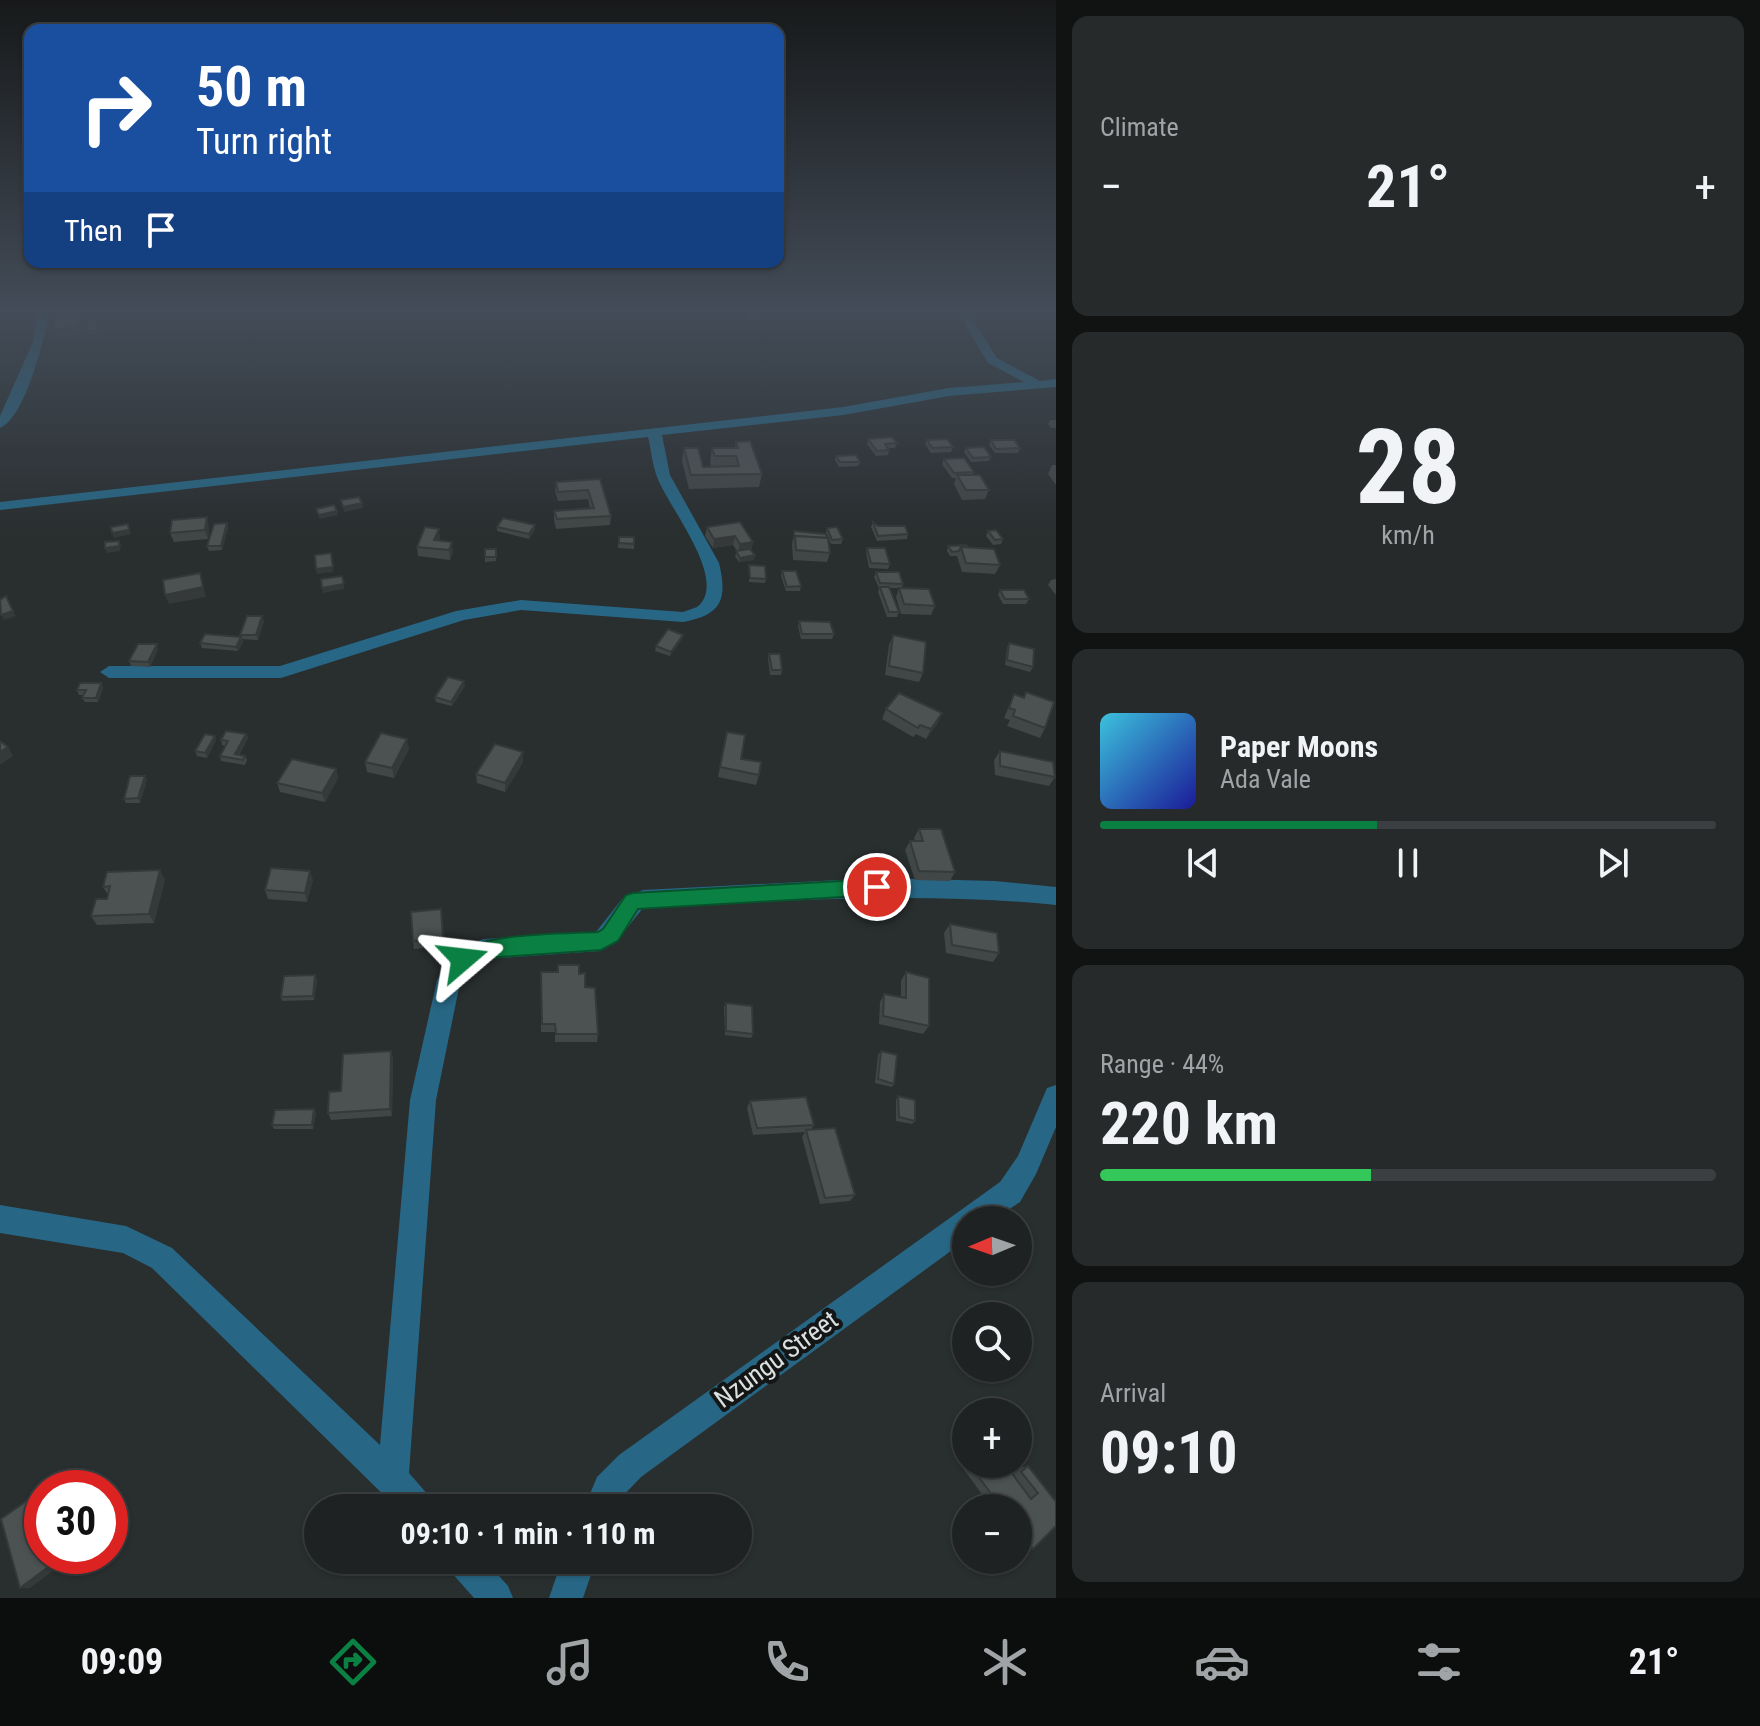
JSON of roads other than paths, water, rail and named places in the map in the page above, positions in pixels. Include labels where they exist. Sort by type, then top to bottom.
[{"type":"street","points":[[0,424],[8,415],[20,387]]},
{"type":"street","points":[[0,506],[496,452],[843,411],[949,392],[1019,387]]},
{"type":"street","points":[[109,672],[281,672],[462,615],[521,605],[697,616],[708,611],[713,602],[715,577],[711,563],[663,475],[654,431]]},
{"type":"street","points":[[393,1479],[423,1100],[449,980],[463,959],[483,949],[601,941],[610,935],[627,906],[643,899],[877,887],[995,890],[1056,896]]},
{"type":"street","name":"Nzungu Street","points":[[990,1206],[1010,1192],[1027,1165],[1056,1097]]},
{"type":"street","points":[[0,1219],[126,1240],[162,1258],[406,1494]]},
{"type":"street","name":"Nzungu Street","points":[[606,1494],[608,1488],[641,1457],[952,1233]]},
{"type":"street","points":[[475,1574],[496,1598]]},
{"type":"street","points":[[566,1598],[574,1574]]}]
